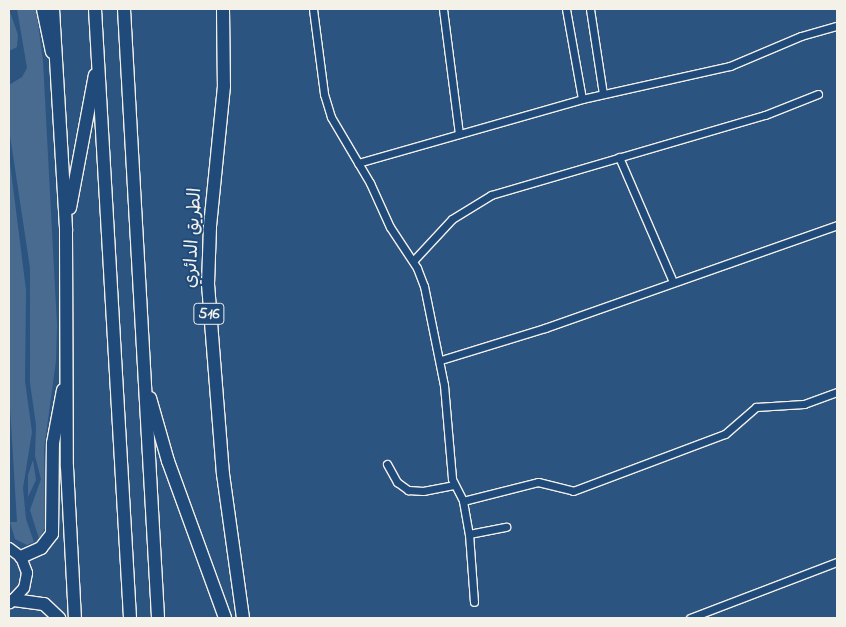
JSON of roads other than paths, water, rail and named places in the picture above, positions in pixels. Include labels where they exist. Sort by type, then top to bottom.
[{"type":"highway","points":[[43,9],[48,46],[56,61]]},
{"type":"highway","points":[[54,9],[66,231],[67,378],[75,618]]},
{"type":"highway","points":[[95,9],[130,618]]},
{"type":"highway","points":[[124,9],[158,618]]},
{"type":"highway","name":"الطريق الدائري","points":[[223,9],[224,86],[210,227],[208,301],[223,474],[243,618]]},
{"type":"highway","points":[[66,231],[98,60]]},
{"type":"highway","points":[[143,375],[168,461],[225,618]]},
{"type":"highway","points":[[21,558],[41,548],[52,534],[54,434],[57,409],[67,378]]},
{"type":"highway","points":[[11,602],[44,604],[59,618]]},
{"type":"street","points":[[313,9],[327,106],[340,137],[358,163],[390,227],[413,261],[424,286],[441,360],[453,485],[463,502],[469,534],[474,602]]},
{"type":"street","points":[[443,9],[459,134]]},
{"type":"street","points":[[566,9],[582,99]]},
{"type":"street","points":[[590,9],[603,94]]},
{"type":"street","points":[[358,163],[582,99],[730,66],[800,36],[837,26]]},
{"type":"street","points":[[413,261],[444,225],[480,201],[504,190],[765,115],[818,94]]},
{"type":"street","points":[[619,157],[673,282]]},
{"type":"street","points":[[441,360],[545,328],[837,225]]},
{"type":"street","points":[[463,502],[538,482],[573,491],[725,434],[756,407],[804,404],[837,392]]},
{"type":"street","points":[[387,464],[397,482],[408,490],[423,491],[453,485]]},
{"type":"street","points":[[469,534],[506,527]]},
{"type":"street","points":[[9,548],[21,558],[27,580],[11,602],[9,613]]},
{"type":"street","points":[[690,618],[837,562]]}]
